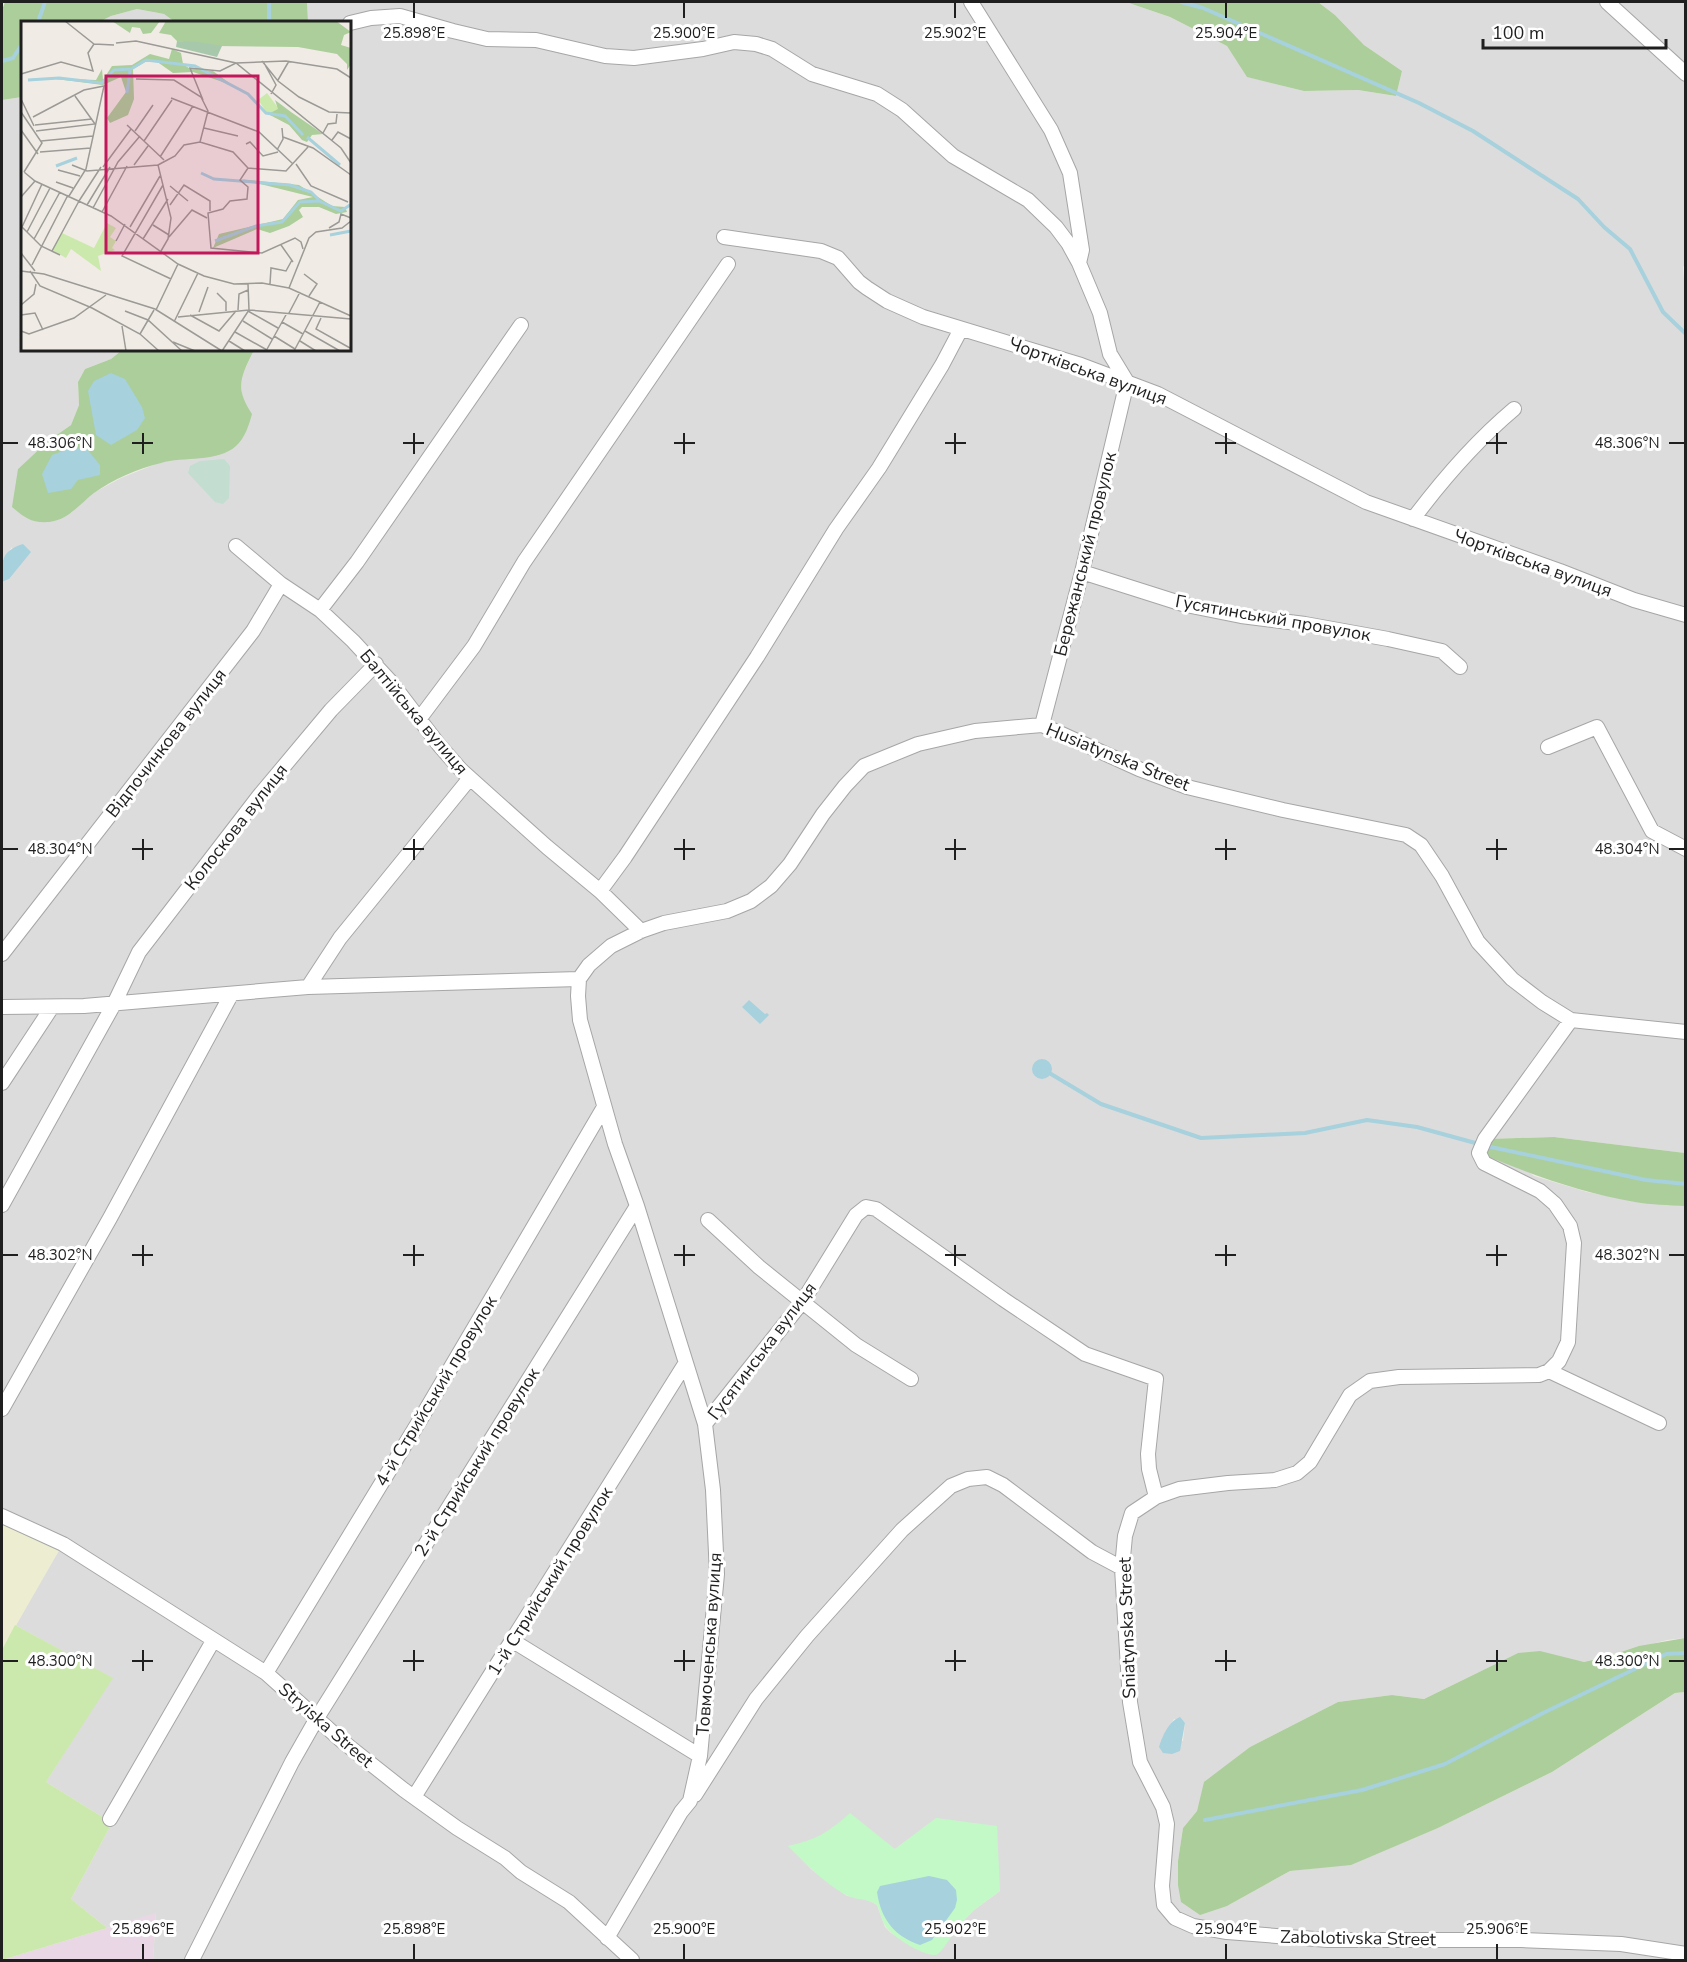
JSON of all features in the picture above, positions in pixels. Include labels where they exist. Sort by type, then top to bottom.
[{"type":"street","points":[[971,2],[1051,130],[1070,173],[1082,250],[1079,263]]},
{"type":"street","points":[[1607,2],[1686,74]]},
{"type":"street","points":[[351,23],[371,18],[400,16],[487,39],[536,40],[605,56],[634,58],[703,49],[734,42],[756,44],[772,49],[812,74],[878,94],[902,110],[953,156],[1028,200],[1056,227],[1079,263],[1100,314],[1110,354],[1127,382]]},
{"type":"street","name":"Чортківська вулиця","points":[[724,237],[821,251],[838,258],[858,282],[886,301],[961,329],[1081,365],[1158,394],[1366,502],[1560,571],[1634,600],[1686,615]]},
{"type":"street","points":[[420,718],[474,646],[524,561],[728,264]]},
{"type":"street","points":[[320,610],[357,562],[521,326]]},
{"type":"street","points":[[600,891],[757,657],[836,529],[879,468],[942,365],[961,329]]},
{"type":"street","name":"Бережанський провулок","points":[[1042,725],[1082,572],[1127,382]]},
{"type":"street","points":[[1413,519],[1441,482],[1496,424],[1514,409]]},
{"type":"street","name":"Балтійська вулиця","points":[[236,546],[281,584],[320,610],[375,664],[420,718],[439,745],[470,778],[600,891],[641,931]]},
{"type":"street","name":"Гусятинський провулок","points":[[1082,572],[1185,605],[1241,616],[1305,624],[1442,651],[1460,667]]},
{"type":"street","name":"Відпочинкова вулиця","points":[[2,954],[253,630],[281,584]]},
{"type":"street","name":"Колоскова вулиця","points":[[2,1205],[114,1004],[140,952],[260,796],[331,710],[375,664]]},
{"type":"street","name":"Husiatynska Street","points":[[641,931],[664,923],[727,911],[751,901],[771,886],[790,864],[844,786],[864,766],[918,744],[952,735],[1042,725],[1139,769],[1187,787],[1283,810],[1406,835],[1421,845],[1437,868],[1478,942],[1512,979],[1542,1002],[1571,1020],[1686,1032]]},
{"type":"street","points":[[1548,747],[1597,727],[1652,831],[1686,849]]},
{"type":"street","points":[[308,987],[340,938],[470,778]]},
{"type":"street","points":[[2,1007],[114,1004],[308,987],[579,979],[589,965],[611,946],[641,931]]},
{"type":"street","name":"Гусятинська вулиця","points":[[579,979],[580,1020],[604,1107],[705,1425]]},
{"type":"street","points":[[2,1409],[110,1218],[231,995]]},
{"type":"street","points":[[2,1083],[52,1007]]},
{"type":"street","points":[[1571,1020],[1485,1139],[1479,1153],[1484,1163],[1540,1191],[1555,1204],[1570,1226],[1574,1243],[1568,1342],[1559,1361],[1549,1371],[1659,1423]]},
{"type":"street","name":"4-й Стрийський провулок","points":[[267,1673],[420,1420],[604,1107]]},
{"type":"street","name":"2-й Стрийський провулок","points":[[192,1960],[292,1762],[317,1718],[637,1206]]},
{"type":"street","name":"Гусятинська вулиця","points":[[705,1425],[803,1301],[856,1215],[866,1207],[876,1209],[1085,1354],[1156,1379],[1148,1454],[1156,1497]]},
{"type":"street","points":[[708,1220],[759,1267],[856,1345],[911,1379]]},
{"type":"street","name":"1-й Стрийський провулок","points":[[414,1797],[685,1364]]},
{"type":"street","name":"Sniatynska Street","points":[[1162,1886],[1167,1824],[1163,1808],[1140,1762],[1130,1702],[1122,1568],[1125,1536],[1132,1513],[1156,1497],[1179,1489],[1275,1480],[1297,1473],[1310,1462],[1350,1395],[1371,1381],[1398,1377],[1539,1375],[1549,1371]]},
{"type":"street","name":"Товмоченська вулиця","points":[[690,1801],[700,1755],[717,1574],[714,1490],[705,1425]]},
{"type":"street","points":[[607,1938],[681,1812],[756,1699],[807,1636],[902,1530],[951,1486],[968,1479],[987,1477],[1003,1485],[1092,1552],[1122,1568]]},
{"type":"street","name":"Stryiska Street","points":[[2,1516],[63,1544],[213,1641],[267,1673],[342,1741],[414,1797],[569,1902],[632,1960]]},
{"type":"street","points":[[110,1820],[213,1641]]},
{"type":"street","points":[[513,1641],[700,1755]]},
{"type":"street","name":"Zabolotivska Street","points":[[1162,1886],[1164,1905],[1176,1918],[1193,1926],[1227,1932],[1328,1940],[1521,1940],[1621,1944],[1686,1954]]},
{"type":"shaded area","points":[[307,2],[1126,2],[1170,17],[1227,46],[1248,77],[1304,91],[1358,90],[1396,96],[1402,71],[1364,45],[1335,15],[1318,2],[1685,2],[1686,263],[1683,267],[1686,307],[1685,1153],[1554,1137],[1488,1139],[1534,1176],[1587,1192],[1637,1202],[1685,1206],[1685,1638],[1667,1640],[1584,1662],[1518,1653],[1424,1699],[1392,1695],[1338,1702],[1250,1747],[1205,1782],[1197,1811],[1183,1828],[1178,1861],[1178,1885],[1227,1906],[1290,1871],[1351,1864],[1438,1828],[1552,1772],[1675,1693],[1685,1692],[1685,1960],[153,1960],[156,1914],[107,1928],[71,1899],[112,1823],[46,1782],[112,1678],[15,1625],[61,1547],[2,1520],[2,582],[9,579],[12,547],[2,561],[2,100],[21,97],[21,351],[121,351],[111,359],[85,369],[78,382],[79,405],[71,425],[48,441],[18,469],[71,513],[95,492],[121,478],[161,462],[219,454],[235,446],[243,400],[240,380],[254,351],[351,351],[351,21],[308,21]],"holes":[[[1174,1719],[1185,1723],[1183,1741],[1162,1738]],[[937,1818],[1000,1891],[974,1910],[961,1923],[921,1951],[885,1927],[877,1905],[865,1898],[847,1896],[812,1870],[789,1846],[808,1842],[835,1826],[895,1849]]]},
{"type":"shaded area","points":[[137,9],[164,14],[174,21],[101,21]]},
{"type":"shaded area","points":[[156,1913],[153,1960],[2,1960],[107,1928]]},
{"type":"green space","points":[[5,2],[307,2],[308,21],[174,21],[164,14],[137,9],[101,21],[21,21],[21,97],[2,100],[2,10]]},
{"type":"green space","points":[[1126,2],[1318,2],[1335,15],[1364,45],[1402,71],[1396,96],[1358,90],[1304,91],[1247,77],[1227,46],[1170,17]]},
{"type":"green space","points":[[121,351],[254,351],[241,382],[246,405],[252,414],[244,435],[236,446],[220,455],[170,461],[126,475],[101,488],[68,515],[56,521],[37,522],[25,517],[12,507],[18,469],[48,441],[71,425],[79,405],[78,382],[85,369],[111,359]]},
{"type":"green space","points":[[224,459],[230,466],[229,498],[223,504],[215,502],[188,473],[190,466],[200,461]]},
{"type":"green space","points":[[1554,1137],[1685,1153],[1685,1206],[1641,1203],[1595,1194],[1538,1176],[1482,1154],[1488,1139]]},
{"type":"green space","points":[[2,1520],[61,1547],[2,1650]]},
{"type":"green space","points":[[15,1625],[113,1678],[46,1782],[112,1823],[71,1899],[107,1928],[2,1960],[2,1650]]},
{"type":"green space","points":[[1685,1638],[1685,1692],[1675,1693],[1552,1772],[1438,1828],[1351,1865],[1290,1871],[1227,1906],[1200,1915],[1181,1902],[1178,1861],[1183,1828],[1197,1811],[1204,1782],[1250,1747],[1338,1702],[1392,1695],[1424,1699],[1518,1653],[1540,1651],[1584,1662],[1639,1646]]},
{"type":"green space","points":[[850,1813],[895,1849],[936,1818],[997,1826],[1000,1891],[970,1914],[938,1954],[927,1954],[911,1946],[889,1931],[877,1905],[850,1897],[830,1885],[788,1846],[822,1834]]},
{"type":"water","points":[[111,373],[125,379],[142,407],[145,418],[137,430],[111,445],[96,435],[88,391],[94,381]]},
{"type":"water","points":[[71,448],[87,449],[100,465],[100,475],[78,480],[71,489],[48,493],[42,474],[52,455]]},
{"type":"water","points":[[23,544],[31,552],[9,579],[2,582],[2,563],[6,554]]},
{"type":"water","points":[[749,1000],[769,1015],[760,1024],[742,1007]]},
{"type":"water","points":[[1042,1059],[1049,1062],[1052,1069],[1049,1076],[1042,1079],[1035,1076],[1032,1069],[1035,1062]]},
{"type":"water","points":[[1180,1717],[1185,1723],[1180,1751],[1172,1754],[1163,1753],[1159,1747],[1164,1734],[1169,1725]]},
{"type":"water","points":[[929,1876],[947,1880],[956,1890],[957,1900],[955,1908],[932,1940],[920,1945],[903,1937],[890,1925],[882,1910],[877,1892],[880,1886]]},
{"type":"waterway","points":[[38,21],[45,2]]},
{"type":"waterway","points":[[269,2],[269,21]]},
{"type":"waterway","points":[[1181,2],[1203,8],[1419,103],[1473,131],[1578,199],[1604,227],[1630,249],[1663,312],[1686,334]]},
{"type":"waterway","points":[[2,61],[13,58],[21,46]]},
{"type":"waterway","points":[[1051,1074],[1101,1104],[1201,1138],[1305,1133],[1367,1120],[1417,1127],[1479,1144]]},
{"type":"waterway","points":[[1486,1146],[1646,1180],[1686,1184]]},
{"type":"waterway","points":[[1205,1820],[1362,1790],[1445,1764],[1543,1713],[1666,1654],[1686,1653]]}]
